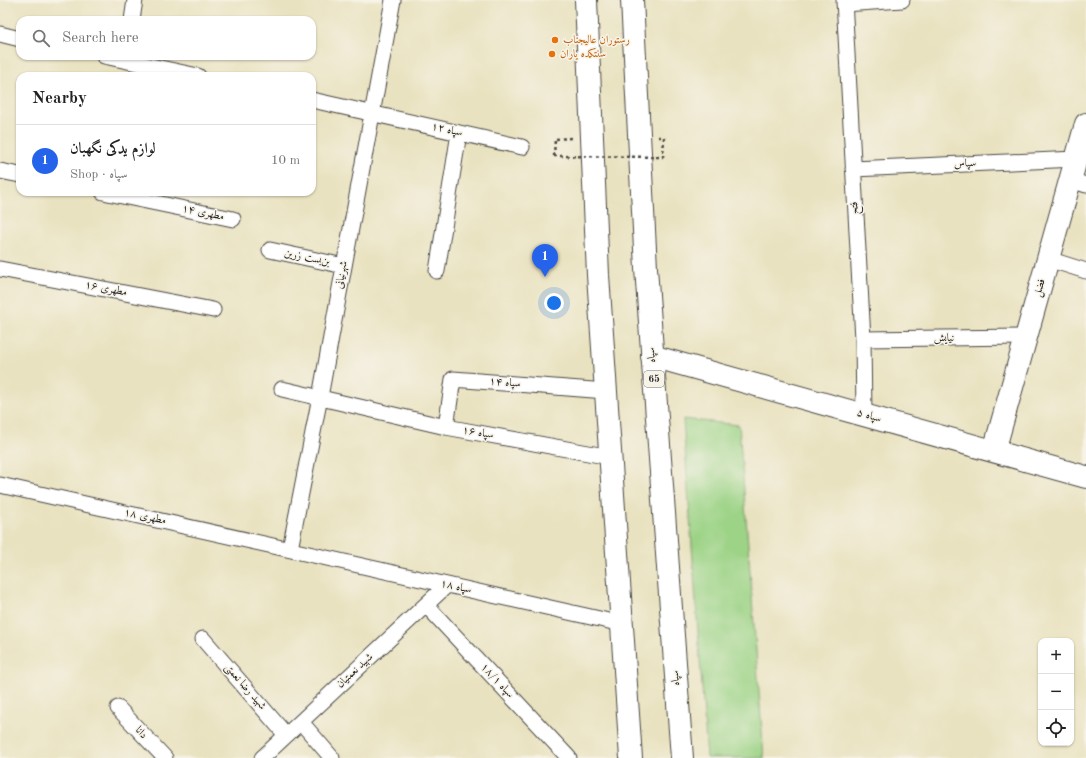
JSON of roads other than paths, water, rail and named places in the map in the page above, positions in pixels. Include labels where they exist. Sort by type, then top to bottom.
[{"type":"main road","points":[[586,0],[598,267],[631,758]]},
{"type":"main road","name":"سپاه","points":[[632,0],[646,268],[682,758]]},
{"type":"main road","name":"فضل","points":[[994,451],[1048,259],[1078,183],[1076,159],[1086,124]]},
{"type":"main road","name":"سپاه ۵","points":[[652,356],[1086,477]]},
{"type":"street","points":[[133,16],[135,0]]},
{"type":"street","name":"شهرنیانی","points":[[290,550],[320,397],[393,0]]},
{"type":"street","points":[[844,2],[902,0]]},
{"type":"street","name":"فتح","points":[[844,2],[863,339],[864,415]]},
{"type":"street","points":[[0,34],[16,38]]},
{"type":"street","points":[[133,60],[182,72]]},
{"type":"street","name":"سپاه ۱۲","points":[[316,101],[522,147]]},
{"type":"street","points":[[437,271],[459,133]]},
{"type":"street","name":"سپاس","points":[[853,169],[1076,159]]},
{"type":"street","points":[[0,171],[16,174]]},
{"type":"street","name":"مطهری ۱۴","points":[[122,196],[233,219]]},
{"type":"street","name":"بن‌بست زرین","points":[[270,250],[344,266]]},
{"type":"street","points":[[1048,259],[1086,271]]},
{"type":"street","name":"مطهری ۱۶","points":[[0,269],[213,310]]},
{"type":"street","name":"نیایش","points":[[863,339],[1026,338]]},
{"type":"street","name":"سپاه ۱۴","points":[[446,427],[453,378],[606,391]]},
{"type":"street","name":"سپاه ۱۶","points":[[282,389],[446,427],[610,457]]},
{"type":"street","name":"مطهری ۱۸","points":[[0,485],[290,550]]},
{"type":"street","name":"سپاه ۱۸","points":[[290,550],[622,624]]},
{"type":"street","name":"شهید نعمتیان","points":[[262,758],[448,585]]},
{"type":"street","name":"سپاه ۱۸/۱","points":[[426,605],[569,758]]},
{"type":"street","name":"شهید رضا نعمتی","points":[[203,639],[286,735]]},
{"type":"street","name":"دانا","points":[[118,708],[165,758]]},
{"type":"street","points":[[301,722],[332,758]]},
{"type":"place","name":"رستوران عالیجناب","points":[[555,40]]},
{"type":"place","name":"سنتکده یاران","points":[[552,54]]},
{"type":"place","name":"لوازم یدکی نگهبان","points":[[545,277]]}]
